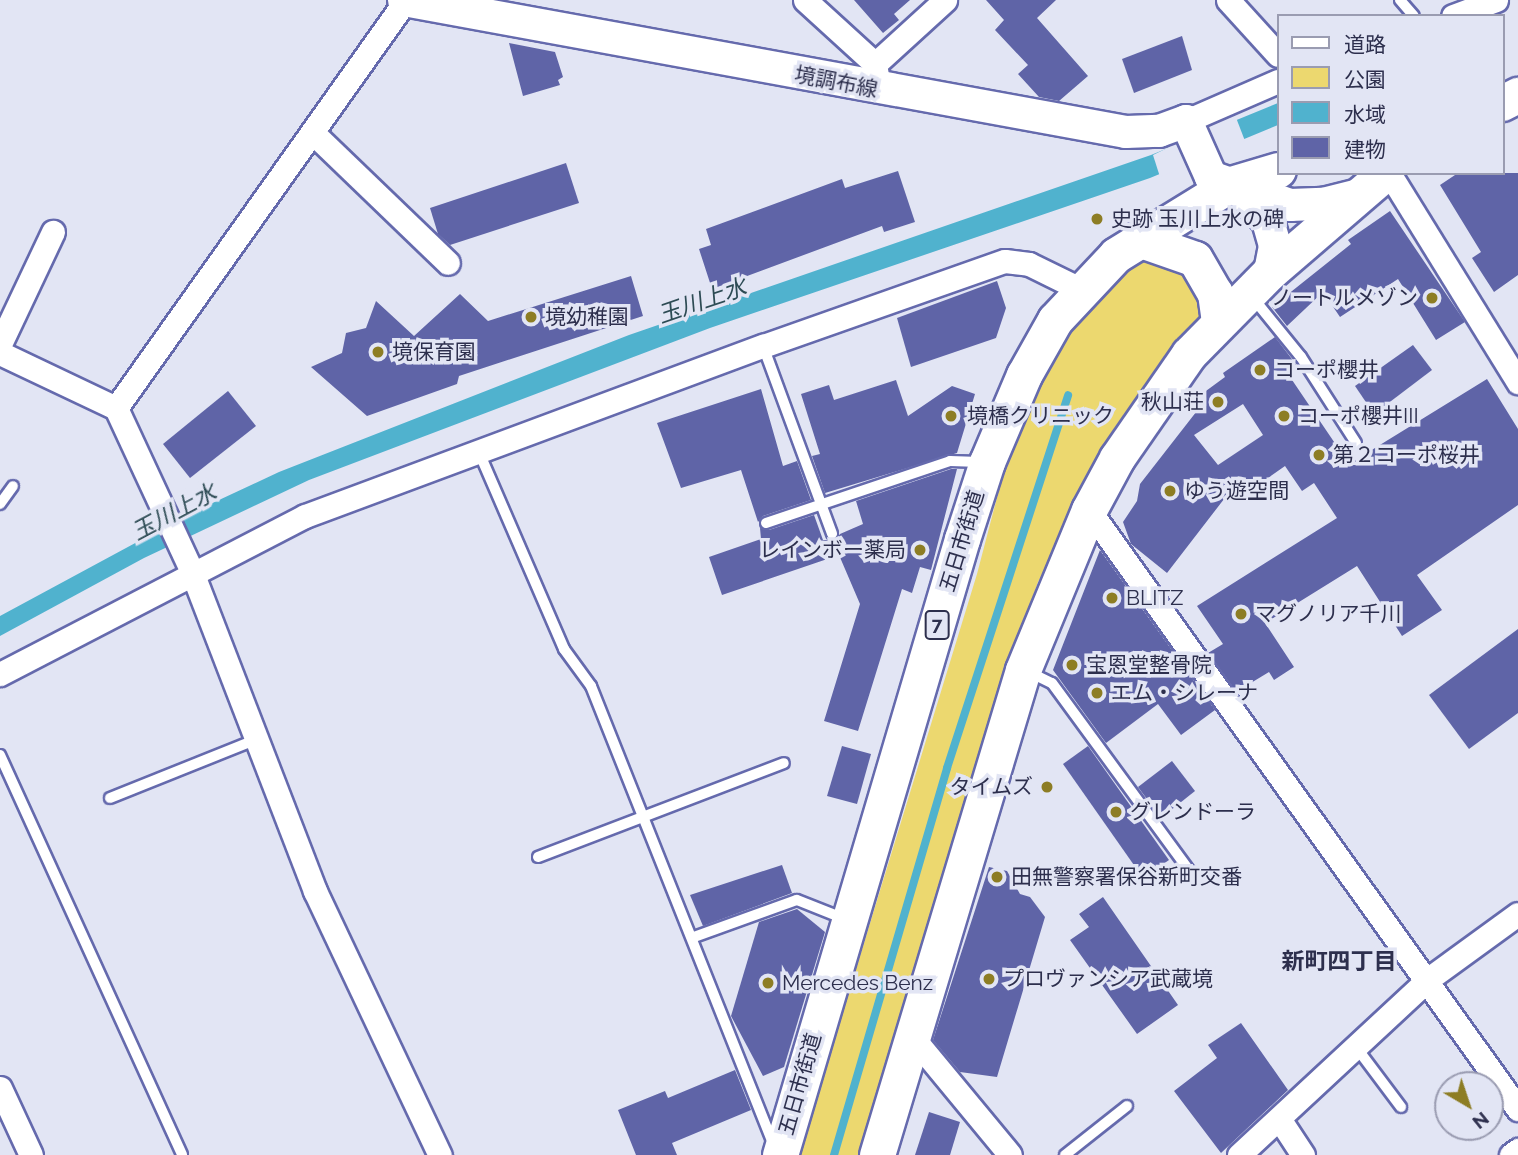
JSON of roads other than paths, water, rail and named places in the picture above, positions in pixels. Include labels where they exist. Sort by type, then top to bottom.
[{"type":"main road","name":"境調布線","points":[[405,0],[471,7],[877,77],[1126,132],[1159,131],[1189,126]]},
{"type":"main road","points":[[1189,126],[1221,180],[1268,221],[1275,246],[1260,283]]},
{"type":"main road","name":"五日市街道","points":[[779,1155],[987,462],[1024,375],[1055,320],[1080,289],[1138,239],[1221,180],[1276,170]]},
{"type":"main road","points":[[1221,180],[1290,205],[1323,204],[1378,181]]},
{"type":"main road","points":[[877,1155],[915,1040],[1023,670],[1088,510],[1150,407],[1219,320],[1378,181]]},
{"type":"main road","points":[[1138,239],[1195,259],[1215,293],[1219,320]]},
{"type":"street","points":[[116,408],[405,0]]},
{"type":"street","points":[[805,0],[877,77],[945,0]]},
{"type":"street","points":[[1227,0],[1276,53]]},
{"type":"street","points":[[1458,14],[1496,0]]},
{"type":"street","points":[[1189,126],[1276,82]]},
{"type":"street","points":[[313,133],[448,263]]},
{"type":"street","points":[[1378,181],[1518,382]]},
{"type":"street","points":[[0,344],[53,232]]},
{"type":"street","points":[[0,674],[188,563],[478,450],[763,346],[1005,261],[1029,264],[1080,289]]},
{"type":"street","points":[[0,353],[116,408],[188,563],[315,891],[440,1155]]},
{"type":"street","points":[[1088,510],[1427,980],[1509,1076],[1518,1109]]},
{"type":"street","points":[[1239,1155],[1280,1121],[1427,980],[1518,914]]},
{"type":"street","points":[[915,1040],[1010,1155]]},
{"type":"street","points":[[0,1088],[30,1155]]},
{"type":"street","points":[[1280,1121],[1303,1155]]},
{"type":"street","points":[[1511,1155],[1518,1150]]},
{"type":"lane","points":[[1400,0],[1412,14]]},
{"type":"lane","points":[[1260,283],[1294,347],[1356,443]]},
{"type":"lane","points":[[763,346],[832,534]]},
{"type":"lane","points":[[478,450],[564,649],[591,686],[694,937],[779,1155]]},
{"type":"lane","points":[[766,523],[950,461],[987,462]]},
{"type":"lane","points":[[0,504],[13,486]]},
{"type":"lane","points":[[1023,670],[1052,683],[1192,874]]},
{"type":"lane","points":[[110,798],[255,740]]},
{"type":"lane","points":[[0,755],[182,1155]]},
{"type":"lane","points":[[538,857],[784,762]]},
{"type":"lane","points":[[694,937],[797,900],[848,919]]},
{"type":"lane","points":[[1356,1047],[1401,1107]]},
{"type":"lane","points":[[1065,1155],[1127,1106]]},
{"type":"water","points":[[1276,104],[1276,126],[1150,178],[710,328],[309,480],[144,558],[0,636],[0,616],[189,514],[279,472],[629,335],[1151,155]]},
{"type":"waterway","points":[[834,1155],[947,768],[1068,395]]},
{"type":"place","name":"史跡 玉川上水の碑","points":[[1097,219]]},
{"type":"place","name":"ノートルメゾン","points":[[1432,298]]},
{"type":"place","name":"境幼稚園","points":[[531,317]]},
{"type":"place","name":"境保育園","points":[[378,352]]},
{"type":"place","name":"コーポ櫻井","points":[[1260,370]]},
{"type":"place","name":"秋山荘","points":[[1218,402]]},
{"type":"place","name":"境橋クリニック","points":[[951,416]]},
{"type":"place","name":"コーポ櫻井III","points":[[1284,416]]},
{"type":"place","name":"第２コーポ桜井","points":[[1319,455]]},
{"type":"place","name":"ゆう遊空間","points":[[1170,491]]},
{"type":"place","name":"レインボー薬局","points":[[920,550]]},
{"type":"place","name":"BLITZ","points":[[1112,598]]},
{"type":"place","name":"マグノリア千川","points":[[1241,614]]},
{"type":"place","name":"宝恩堂整骨院","points":[[1072,665]]},
{"type":"place","name":"エム・シレーナ","points":[[1097,693]]},
{"type":"place","name":"タイムズ","points":[[1047,787]]},
{"type":"place","name":"グレンドーラ","points":[[1116,812]]},
{"type":"place","name":"田無警察署保谷新町交番","points":[[997,877]]},
{"type":"place","name":"プロヴァンシア武蔵境","points":[[989,979]]},
{"type":"place","name":"Mercedes Benz","points":[[768,983]]},
{"type":"district","name":"新町四丁目","points":[[1339,961]]},
{"type":"water label","name":"玉川上水","points":[[702,301]]},
{"type":"water label","name":"玉川上水","points":[[174,512]]}]
